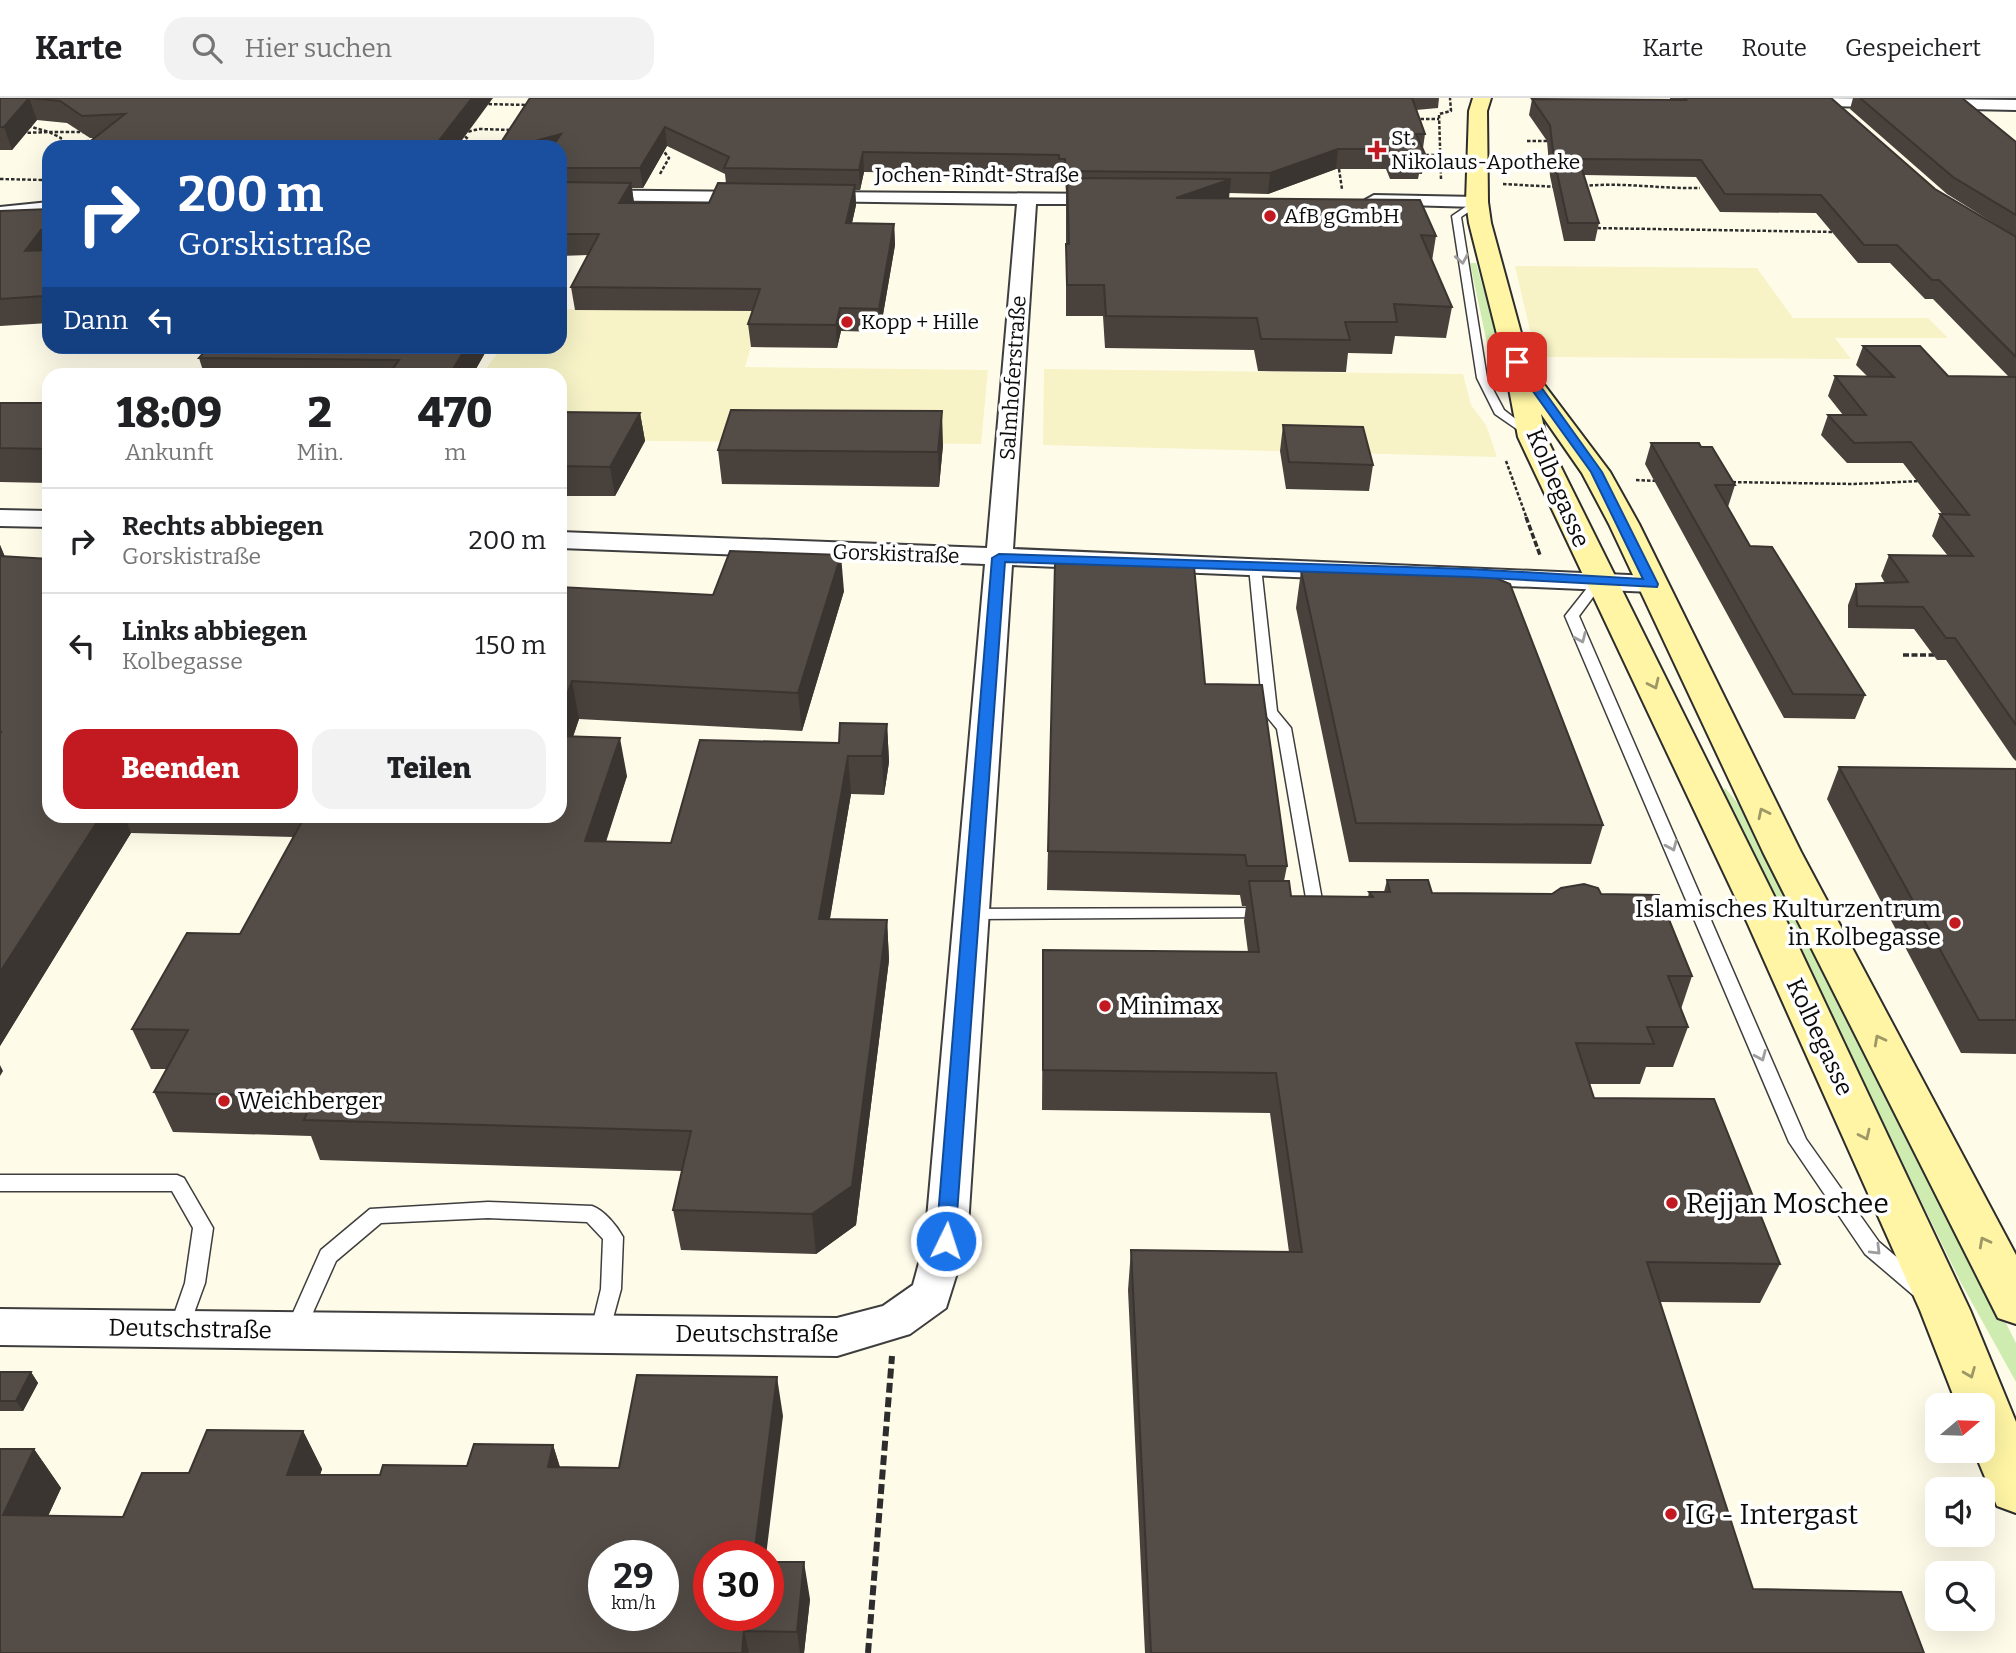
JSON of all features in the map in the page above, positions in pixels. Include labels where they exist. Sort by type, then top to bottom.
[{"type":"main road","name":"Kolbegasse","points":[[1482,98],[1478,111],[1477,202],[1517,362],[1532,437],[1599,581],[1644,663],[1761,909],[1945,1310],[2016,1488]]},
{"type":"main road","points":[[1824,99],[1848,122]]},
{"type":"main road","name":"Kolbegasse","points":[[1517,362],[1596,472],[1787,863],[2016,1303]]},
{"type":"street","points":[[1824,99],[2016,105]]},
{"type":"street","points":[[1348,194],[1477,202]]},
{"type":"street","name":"Jochen-Rindt-Straße","points":[[567,195],[1125,199]]},
{"type":"street","name":"Salmhoferstraße","points":[[999,558],[1027,199]]},
{"type":"street","points":[[0,213],[42,209]]},
{"type":"street","points":[[0,518],[42,519]]},
{"type":"street","name":"Gorskistraße","points":[[567,540],[1470,573],[1652,584]]},
{"type":"street","name":"Deutschstraße","points":[[0,1327],[837,1337],[895,1321],[931,1295],[946,1241],[969,914],[999,558]]},
{"type":"lane","points":[[1477,202],[1456,216],[1482,378],[1499,412],[1532,437]]},
{"type":"lane","points":[[969,914],[1296,913],[1314,900],[1284,728],[1270,712],[1255,566]]},
{"type":"lane","points":[[1599,581],[1572,616],[1798,1142],[1872,1248],[1945,1310]]},
{"type":"lane","points":[[0,1183],[177,1182],[203,1228],[195,1283],[179,1329]]},
{"type":"lane","points":[[295,1331],[328,1256],[377,1215],[488,1210],[592,1214],[613,1237],[611,1289],[600,1334]]},
{"type":"path","points":[[1441,191],[1439,114],[1451,111],[1450,98]]},
{"type":"path","points":[[478,104],[543,105]]},
{"type":"path","points":[[1412,119],[1439,120]]},
{"type":"path","points":[[28,126],[49,132],[61,138],[60,140]]},
{"type":"path","points":[[457,128],[467,140]]},
{"type":"path","points":[[455,135],[480,129],[517,130]]},
{"type":"path","points":[[12,133],[85,132]]},
{"type":"path","points":[[1527,141],[1562,141]]},
{"type":"path","points":[[656,148],[661,148],[669,158],[660,175]]},
{"type":"path","points":[[1414,155],[1441,155]]},
{"type":"path","points":[[1534,161],[1559,162]]},
{"type":"path","points":[[1415,164],[1441,164]]},
{"type":"path","points":[[1339,169],[1348,194]]},
{"type":"path","points":[[0,179],[42,180]]},
{"type":"path","points":[[1578,186],[1615,183],[1656,189],[1700,188]]},
{"type":"path","points":[[1503,184],[1565,187]]},
{"type":"path","points":[[1591,228],[1836,232]]},
{"type":"path","points":[[1628,480],[1669,481]]},
{"type":"path","points":[[1723,482],[1854,484],[1922,481]]},
{"type":"path","points":[[1903,655],[1941,655]]},
{"type":"path","points":[[868,1653],[895,1321]]},
{"type":"shaded area","points":[[1515,266],[1757,268],[1793,318],[1928,318],[1948,338],[1835,338],[1851,359],[1540,357],[1530,331]]},
{"type":"shaded area","points":[[567,309],[762,311],[745,367],[988,370],[981,444],[567,440],[567,368],[486,368],[497,354],[567,354]]},
{"type":"shaded area","points":[[1044,369],[1463,374],[1471,405],[1486,425],[1497,457],[1043,445]]},
{"type":"green space","points":[[1470,263],[1476,263],[1505,364],[1492,367]]},
{"type":"green space","points":[[1725,788],[1751,819],[2016,1343],[2016,1382],[1960,1281],[1722,792]]},
{"type":"building","points":[[0,98],[29,98],[4,127],[0,127]]},
{"type":"building","points":[[30,98],[472,98],[439,140],[92,140],[125,114],[82,116],[60,101]]},
{"type":"building","points":[[530,98],[1412,98],[1425,134],[1416,134],[1425,154],[1420,154],[1421,159],[1393,159],[1388,149],[1338,149],[1270,173],[1066,171],[1065,159],[1059,159],[1059,155],[863,152],[859,170],[724,168],[729,157],[665,127],[640,168],[567,168],[567,140],[557,140],[561,134],[539,140],[503,140]]},
{"type":"building","points":[[1684,98],[1831,98],[1935,189],[2016,237],[2016,357],[1939,280],[1932,280],[1897,245],[1864,245],[1821,195],[1725,194],[1701,160],[1584,159],[1579,160],[1599,223],[1568,223],[1554,159],[1550,125],[1532,99],[1686,100]]},
{"type":"building","points":[[1860,98],[1962,98],[2016,142],[2016,215],[1953,177]]},
{"type":"building","points":[[1067,178],[1231,179],[1176,198],[1420,200],[1436,236],[1421,235],[1452,307],[1394,304],[1397,322],[1345,322],[1350,340],[1261,339],[1257,318],[1106,316],[1104,285],[1067,285]]},
{"type":"building","points":[[567,182],[631,183],[619,203],[709,203],[718,183],[855,185],[846,223],[894,224],[879,309],[840,308],[836,325],[748,324],[760,289],[571,287],[599,234],[567,234]]},
{"type":"building","points":[[42,209],[42,230],[25,251],[42,250],[42,296],[0,299],[0,211]]},
{"type":"building","points":[[1863,346],[1920,346],[1948,376],[2016,377],[2016,725],[1955,638],[1946,638],[1923,607],[1857,606],[1856,584],[1908,582],[1889,555],[1973,556],[1940,514],[1969,515],[1911,442],[1854,443],[1828,415],[1866,415],[1835,376],[1894,377]]},
{"type":"building","points":[[202,354],[462,354],[454,368],[393,368],[399,360],[199,358]]},
{"type":"building","points":[[0,403],[42,403],[42,449],[0,448]]},
{"type":"building","points":[[731,410],[942,411],[938,452],[718,450]]},
{"type":"building","points":[[567,412],[640,413],[610,467],[567,466]]},
{"type":"building","points":[[1283,425],[1363,427],[1373,465],[1289,462]]},
{"type":"building","points":[[1651,443],[1699,443],[1701,447],[1712,447],[1735,485],[1715,485],[1750,546],[1772,547],[1865,695],[1793,694]]},
{"type":"building","points":[[730,551],[841,555],[798,693],[572,681],[567,694],[567,587],[713,595]]},
{"type":"building","points":[[0,556],[42,559],[42,823],[96,823],[0,972],[1,732]]},
{"type":"building","points":[[1055,563],[1194,566],[1205,684],[1262,685],[1287,866],[1247,866],[1245,855],[1048,851]]},
{"type":"building","points":[[1301,571],[1484,573],[1510,584],[1603,825],[1356,823]]},
{"type":"building","points":[[840,723],[887,724],[882,756],[848,756],[819,919],[887,920],[852,1186],[812,1214],[673,1210],[691,1131],[304,1120],[314,1097],[154,1092],[188,1030],[132,1029],[187,933],[240,934],[301,823],[567,823],[567,736],[620,738],[585,841],[671,843],[700,740],[839,743]]},
{"type":"building","points":[[1839,767],[2016,769],[2016,1020],[1979,1020]]},
{"type":"building","points":[[1387,880],[1428,880],[1432,893],[1552,894],[1561,888],[1584,884],[1598,888],[1601,894],[1659,895],[1692,976],[1668,976],[1688,1027],[1647,1027],[1654,1044],[1576,1043],[1594,1098],[1714,1099],[1780,1264],[1647,1262],[1753,1589],[1901,1592],[1924,1653],[1151,1653],[1131,1250],[1302,1252],[1276,1073],[1043,1070],[1043,950],[1259,952],[1249,881],[1289,881],[1291,896],[1373,897],[1369,892],[1390,892]]},
{"type":"building","points":[[0,1372],[31,1372],[16,1401],[0,1401]]},
{"type":"building","points":[[637,1375],[777,1377],[756,1540],[693,1540],[693,1631],[744,1631],[742,1653],[0,1653],[0,1449],[34,1449],[3,1515],[123,1517],[142,1473],[189,1473],[207,1430],[303,1431],[287,1475],[380,1475],[383,1465],[467,1466],[474,1444],[553,1445],[548,1467],[619,1468]]},
{"type":"building","points":[[784,1562],[804,1562],[797,1632],[744,1631],[784,1631]]},
{"type":"place","name":"St. Nikolaus-Apotheke","points":[[1377,150]]},
{"type":"place","name":"AfB gGmbH","points":[[1270,216]]},
{"type":"place","name":"Kopp + Hille","points":[[847,322]]},
{"type":"place","name":"Islamisches Kulturzentrum in Kolbegasse","points":[[1955,923]]},
{"type":"place","name":"Minimax","points":[[1105,1006]]},
{"type":"place","name":"Weichberger","points":[[224,1101]]},
{"type":"place","name":"Rejjan Moschee","points":[[1672,1203]]},
{"type":"place","name":"IG - Intergast","points":[[1671,1514]]},
{"type":"route","points":[[946,1241],[969,914],[999,558],[1470,573],[1652,584],[1596,472],[1517,362]]}]
